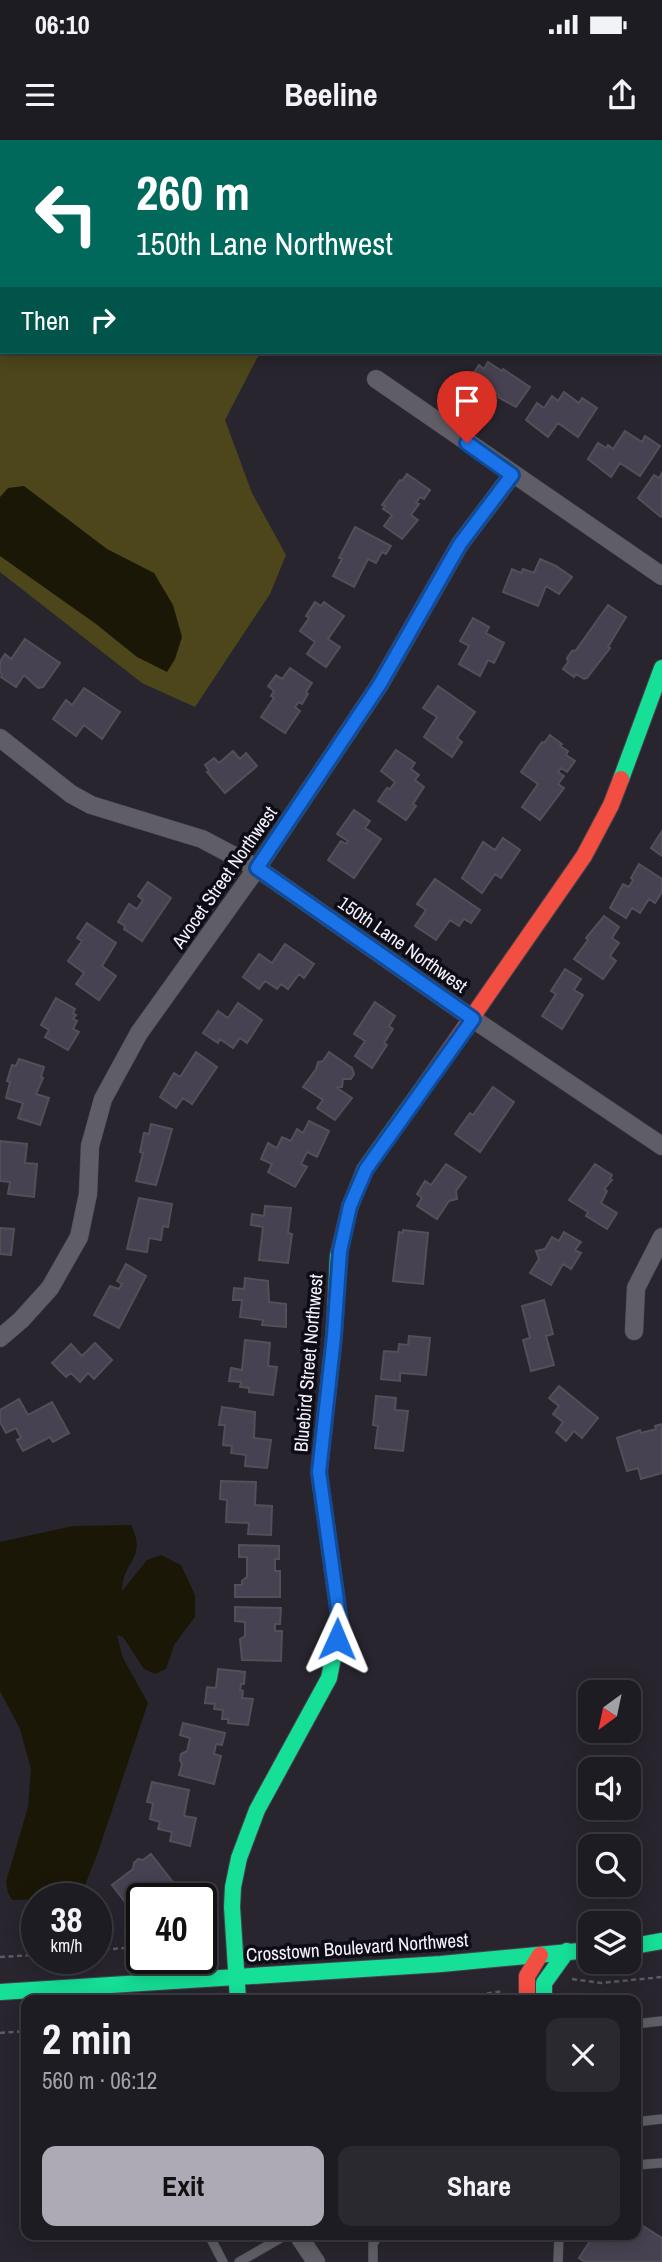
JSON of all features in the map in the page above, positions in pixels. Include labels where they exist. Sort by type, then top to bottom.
[{"type":"street","points":[[376,379],[662,576]]},
{"type":"street","name":"Avocet Street Northwest","points":[[0,1338],[50,1288],[79,1237],[88,1194],[90,1146],[103,1100],[139,1033],[257,868],[380,684],[460,544],[512,475]]},
{"type":"street","name":"Bluebird Street Northwest","points":[[237,1995],[233,1895],[242,1850],[257,1810],[329,1678],[340,1623],[319,1472],[334,1336],[338,1256],[350,1206],[366,1169],[584,856],[611,805],[662,668]]},
{"type":"street","name":"150th Lane Northwest","points":[[0,738],[71,794],[91,805],[202,839],[257,868],[473,1019],[662,1146]]},
{"type":"street","points":[[634,1332],[636,1288],[662,1237]]},
{"type":"street","points":[[641,1945],[662,1941]]},
{"type":"street","points":[[645,1945],[662,1948]]},
{"type":"street","points":[[544,1995],[544,1983],[567,1951]]},
{"type":"street","name":"Crosstown Boulevard Northwest","points":[[0,1992],[441,1964],[578,1951]]},
{"type":"street","points":[[526,1995],[526,1975],[540,1955]]},
{"type":"street","points":[[302,2240],[316,2262]]},
{"type":"lane","points":[[641,2023],[662,2021]]},
{"type":"lane","points":[[641,2121],[662,2119]]},
{"type":"lane","points":[[641,2165],[662,2163]]},
{"type":"lane","points":[[212,2240],[223,2262]]},
{"type":"lane","points":[[239,2262],[277,2240]]},
{"type":"lane","points":[[373,2262],[375,2240]]},
{"type":"lane","points":[[558,2262],[559,2240]]},
{"type":"path","points":[[0,1957],[21,1956]]},
{"type":"path","points":[[569,1979],[601,1983],[662,1977]]},
{"type":"path","points":[[478,1995],[504,1991]]},
{"type":"path","points":[[0,2033],[21,2031]]},
{"type":"shaded area","points":[[0,354],[261,354],[225,420],[252,493],[286,555],[270,594],[195,707],[142,683],[0,572]]},
{"type":"shaded area","points":[[24,486],[107,549],[154,573],[173,605],[182,637],[175,659],[167,672],[137,657],[96,624],[0,556],[0,497],[8,488]]},
{"type":"shaded area","points":[[131,1525],[137,1545],[136,1553],[123,1581],[122,1591],[147,1560],[161,1555],[181,1565],[195,1595],[195,1617],[174,1645],[166,1669],[155,1674],[144,1669],[123,1637],[117,1635],[123,1658],[148,1703],[97,1855],[86,1883],[21,1883],[21,1900],[12,1900],[6,1882],[28,1807],[31,1769],[20,1729],[0,1691],[0,1542],[73,1526]]},
{"type":"building","points":[[488,362],[530,387],[516,407],[493,391],[490,396],[467,383],[479,365],[484,369]]},
{"type":"building","points":[[564,392],[579,403],[582,398],[597,408],[578,437],[558,423],[548,437],[526,420],[537,403],[544,408],[552,396],[558,401]]},
{"type":"building","points":[[625,431],[642,442],[645,436],[660,446],[640,476],[620,463],[611,477],[588,459],[598,443],[613,449]]},
{"type":"building","points":[[662,473],[661,517],[638,498],[654,475],[659,478]]},
{"type":"building","points":[[407,474],[430,490],[424,499],[420,497],[416,503],[419,504],[411,515],[418,520],[402,539],[384,526],[392,515],[383,509],[385,506],[382,505]]},
{"type":"building","points":[[355,527],[391,546],[386,554],[382,552],[376,563],[368,559],[354,587],[333,576]]},
{"type":"building","points":[[540,559],[572,577],[559,594],[546,586],[538,606],[503,592],[512,569],[521,573],[523,569],[534,573]]},
{"type":"building","points":[[315,602],[321,606],[324,602],[344,616],[328,639],[340,647],[326,667],[307,654],[315,642],[300,631]]},
{"type":"building","points":[[608,605],[626,617],[608,647],[610,648],[587,678],[576,674],[574,677],[563,669],[568,662],[567,658],[576,650]]},
{"type":"building","points":[[473,618],[489,627],[486,633],[504,643],[494,663],[488,660],[480,676],[459,664],[469,646],[460,641]]},
{"type":"building","points":[[25,639],[60,663],[43,687],[38,688],[24,675],[16,687],[1,677],[0,662],[5,654],[11,659]]},
{"type":"building","points":[[290,668],[312,683],[302,704],[299,702],[295,707],[300,711],[285,733],[261,717],[274,698],[271,696],[274,691],[268,686],[276,675],[282,679]]},
{"type":"building","points":[[438,686],[475,712],[457,738],[462,742],[452,757],[424,737],[437,717],[423,708]]},
{"type":"building","points":[[84,688],[120,712],[102,739],[84,725],[76,736],[53,719],[66,700],[72,705]]},
{"type":"building","points":[[550,735],[562,744],[560,746],[568,751],[566,755],[575,761],[567,772],[561,768],[558,772],[564,776],[558,784],[564,788],[540,820],[522,807],[538,784],[521,772]]},
{"type":"building","points":[[396,750],[415,763],[411,769],[419,775],[415,780],[424,787],[406,820],[378,801],[395,782],[381,771]]},
{"type":"building","points":[[233,751],[240,759],[246,753],[257,766],[225,793],[207,772],[209,771],[205,765],[214,758],[219,763]]},
{"type":"building","points":[[354,810],[370,821],[365,828],[381,839],[354,878],[328,860],[341,841],[346,844],[348,841],[337,834]]},
{"type":"building","points":[[662,831],[662,856],[651,848]]},
{"type":"building","points":[[503,838],[520,850],[501,878],[495,874],[482,893],[462,878],[483,842],[495,850]]},
{"type":"building","points":[[639,864],[662,879],[662,892],[655,903],[649,899],[640,913],[632,908],[626,918],[610,908],[623,884],[629,887]]},
{"type":"building","points":[[435,879],[480,910],[471,923],[464,919],[459,926],[450,920],[436,940],[415,926],[426,910],[417,904]]},
{"type":"building","points":[[148,882],[171,898],[142,941],[118,922],[129,904],[137,909],[143,900],[138,896]]},
{"type":"building","points":[[604,916],[619,927],[612,938],[619,943],[610,956],[616,961],[603,979],[574,959],[588,940],[586,938]]},
{"type":"building","points":[[87,923],[116,943],[102,966],[116,976],[99,1000],[76,984],[84,973],[68,961],[82,941],[77,938]]},
{"type":"building","points":[[285,944],[314,964],[304,978],[299,974],[288,989],[281,984],[277,989],[265,981],[259,989],[243,977],[259,954],[272,963]]},
{"type":"building","points":[[565,969],[581,979],[574,990],[583,995],[562,1029],[542,1016],[556,994],[551,991]]},
{"type":"building","points":[[56,998],[75,1009],[73,1013],[76,1015],[73,1019],[77,1021],[73,1029],[79,1032],[68,1050],[45,1037],[49,1030],[41,1025]]},
{"type":"building","points":[[375,1002],[395,1016],[389,1026],[393,1029],[384,1043],[387,1045],[372,1068],[355,1056],[365,1041],[354,1034]]},
{"type":"building","points":[[238,1003],[262,1020],[247,1043],[240,1038],[233,1048],[220,1039],[218,1043],[203,1033],[218,1011],[228,1018]]},
{"type":"building","points":[[196,1052],[217,1067],[192,1104],[183,1098],[176,1108],[160,1097],[174,1073],[180,1077]]},
{"type":"building","points":[[329,1052],[352,1068],[354,1074],[351,1079],[343,1079],[342,1087],[337,1088],[352,1098],[335,1120],[317,1108],[323,1100],[303,1087],[318,1062],[323,1061]]},
{"type":"building","points":[[19,1059],[44,1067],[43,1078],[36,1094],[49,1098],[40,1125],[18,1118],[23,1103],[6,1098],[12,1065],[16,1066]]},
{"type":"building","points":[[493,1087],[514,1102],[480,1152],[455,1134]]},
{"type":"building","points":[[309,1121],[329,1131],[317,1157],[307,1152],[301,1164],[307,1167],[295,1187],[268,1172],[272,1164],[261,1159],[268,1143],[277,1148],[282,1137],[291,1141],[297,1129],[303,1133]]},
{"type":"building","points":[[151,1124],[172,1129],[156,1185],[136,1181],[143,1153],[140,1152],[144,1133],[149,1134]]},
{"type":"building","points":[[0,1141],[27,1144],[25,1163],[37,1164],[34,1197],[8,1194],[10,1182],[0,1181]]},
{"type":"building","points":[[446,1164],[466,1177],[456,1191],[457,1199],[449,1201],[437,1219],[417,1206],[422,1198],[417,1194],[425,1181],[431,1185]]},
{"type":"building","points":[[595,1164],[612,1175],[612,1180],[604,1189],[607,1191],[601,1203],[617,1213],[607,1229],[586,1216],[588,1212],[569,1200]]},
{"type":"building","points":[[139,1198],[172,1204],[168,1227],[163,1226],[161,1240],[149,1238],[147,1252],[127,1249]]},
{"type":"building","points":[[265,1206],[291,1208],[288,1233],[292,1234],[288,1263],[259,1260],[263,1227],[251,1225],[252,1214],[264,1216]]},
{"type":"building","points":[[0,1228],[14,1229],[11,1255],[0,1254]]},
{"type":"building","points":[[403,1230],[428,1233],[423,1284],[393,1281],[399,1232],[403,1233]]},
{"type":"building","points":[[564,1232],[581,1242],[575,1250],[581,1253],[571,1269],[563,1264],[551,1285],[530,1273],[539,1259],[536,1251],[545,1249],[552,1237],[559,1241]]},
{"type":"building","points":[[126,1264],[146,1276],[119,1328],[94,1315],[110,1286],[119,1289],[122,1284],[117,1281]]},
{"type":"building","points":[[245,1278],[268,1281],[269,1302],[286,1304],[286,1327],[262,1325],[263,1320],[240,1317],[242,1300],[233,1300],[234,1288],[244,1289]]},
{"type":"building","points":[[544,1300],[553,1334],[546,1336],[554,1365],[531,1371],[523,1340],[530,1338],[522,1306]]},
{"type":"building","points":[[409,1336],[430,1338],[426,1375],[400,1373],[400,1381],[381,1379],[384,1351],[398,1352],[399,1344],[408,1345]]},
{"type":"building","points":[[245,1340],[270,1343],[268,1366],[277,1367],[273,1395],[249,1392],[249,1388],[240,1387],[241,1382],[229,1381],[231,1368],[242,1370]]},
{"type":"building","points":[[95,1343],[112,1360],[94,1379],[88,1373],[80,1382],[71,1373],[66,1377],[52,1363],[71,1344],[82,1356]]},
{"type":"building","points":[[559,1386],[598,1418],[582,1438],[574,1431],[566,1441],[556,1432],[563,1422],[553,1414],[559,1406],[549,1398]]},
{"type":"building","points":[[376,1396],[396,1398],[395,1410],[408,1411],[403,1451],[375,1448],[378,1426],[373,1425]]},
{"type":"building","points":[[19,1399],[28,1415],[52,1402],[69,1433],[53,1442],[50,1437],[23,1451],[17,1440],[21,1438],[16,1428],[6,1433],[0,1422],[0,1410]]},
{"type":"building","points":[[222,1407],[255,1412],[254,1438],[271,1440],[267,1468],[245,1466],[246,1455],[231,1453],[232,1446],[223,1445],[225,1425],[219,1425]]},
{"type":"building","points":[[662,1424],[662,1473],[641,1479],[638,1468],[627,1471],[617,1438],[640,1430],[641,1433],[656,1429],[655,1426]]},
{"type":"building","points":[[221,1481],[256,1482],[255,1505],[272,1506],[271,1535],[248,1534],[249,1523],[226,1522],[227,1500],[220,1499]]},
{"type":"building","points":[[239,1545],[279,1546],[275,1571],[280,1571],[280,1597],[235,1597],[235,1585],[242,1585],[242,1581],[247,1577],[247,1557],[239,1557]]},
{"type":"building","points":[[235,1607],[281,1608],[280,1624],[275,1624],[275,1631],[282,1631],[281,1661],[242,1660],[240,1639],[245,1636],[245,1622],[235,1621]]},
{"type":"building","points":[[218,1669],[245,1672],[244,1684],[241,1684],[240,1690],[243,1691],[242,1698],[253,1699],[248,1725],[228,1723],[228,1719],[222,1719],[223,1710],[214,1709],[215,1704],[205,1703],[207,1687],[216,1688]]},
{"type":"building","points":[[183,1723],[225,1733],[222,1745],[216,1744],[214,1754],[221,1756],[214,1784],[179,1775],[181,1754],[187,1751],[190,1738],[180,1735]]},
{"type":"building","points":[[152,1782],[189,1790],[184,1816],[196,1818],[190,1846],[170,1841],[172,1832],[158,1829],[160,1822],[150,1819],[153,1803],[147,1802]]},
{"type":"building","points":[[151,1854],[172,1881],[126,1883],[126,1903],[112,1885],[133,1869],[138,1859],[143,1860]]},
{"type":"building","points":[[641,2225],[662,2238],[662,2262],[585,2262],[579,2258],[591,2240],[641,2240]]},
{"type":"traffic: fast","points":[[621,779],[662,668]]},
{"type":"traffic: fast","points":[[238,1995],[232,1907],[239,1858],[257,1810],[329,1678],[340,1623],[319,1472],[334,1336],[338,1256],[350,1206],[365,1169],[425,1085]]},
{"type":"traffic: fast","points":[[641,1945],[662,1941]]},
{"type":"traffic: fast","points":[[544,1995],[544,1983],[567,1951]]},
{"type":"traffic: fast","points":[[0,1992],[441,1964],[578,1951]]},
{"type":"traffic: jam","points":[[425,1085],[584,856],[611,805],[621,779]]},
{"type":"traffic: jam","points":[[527,1995],[527,1976],[540,1955]]},
{"type":"route","points":[[337,1639],[340,1623],[319,1472],[334,1336],[338,1256],[350,1206],[366,1169],[473,1019],[257,868],[380,684],[460,544],[512,475],[467,443]]}]
